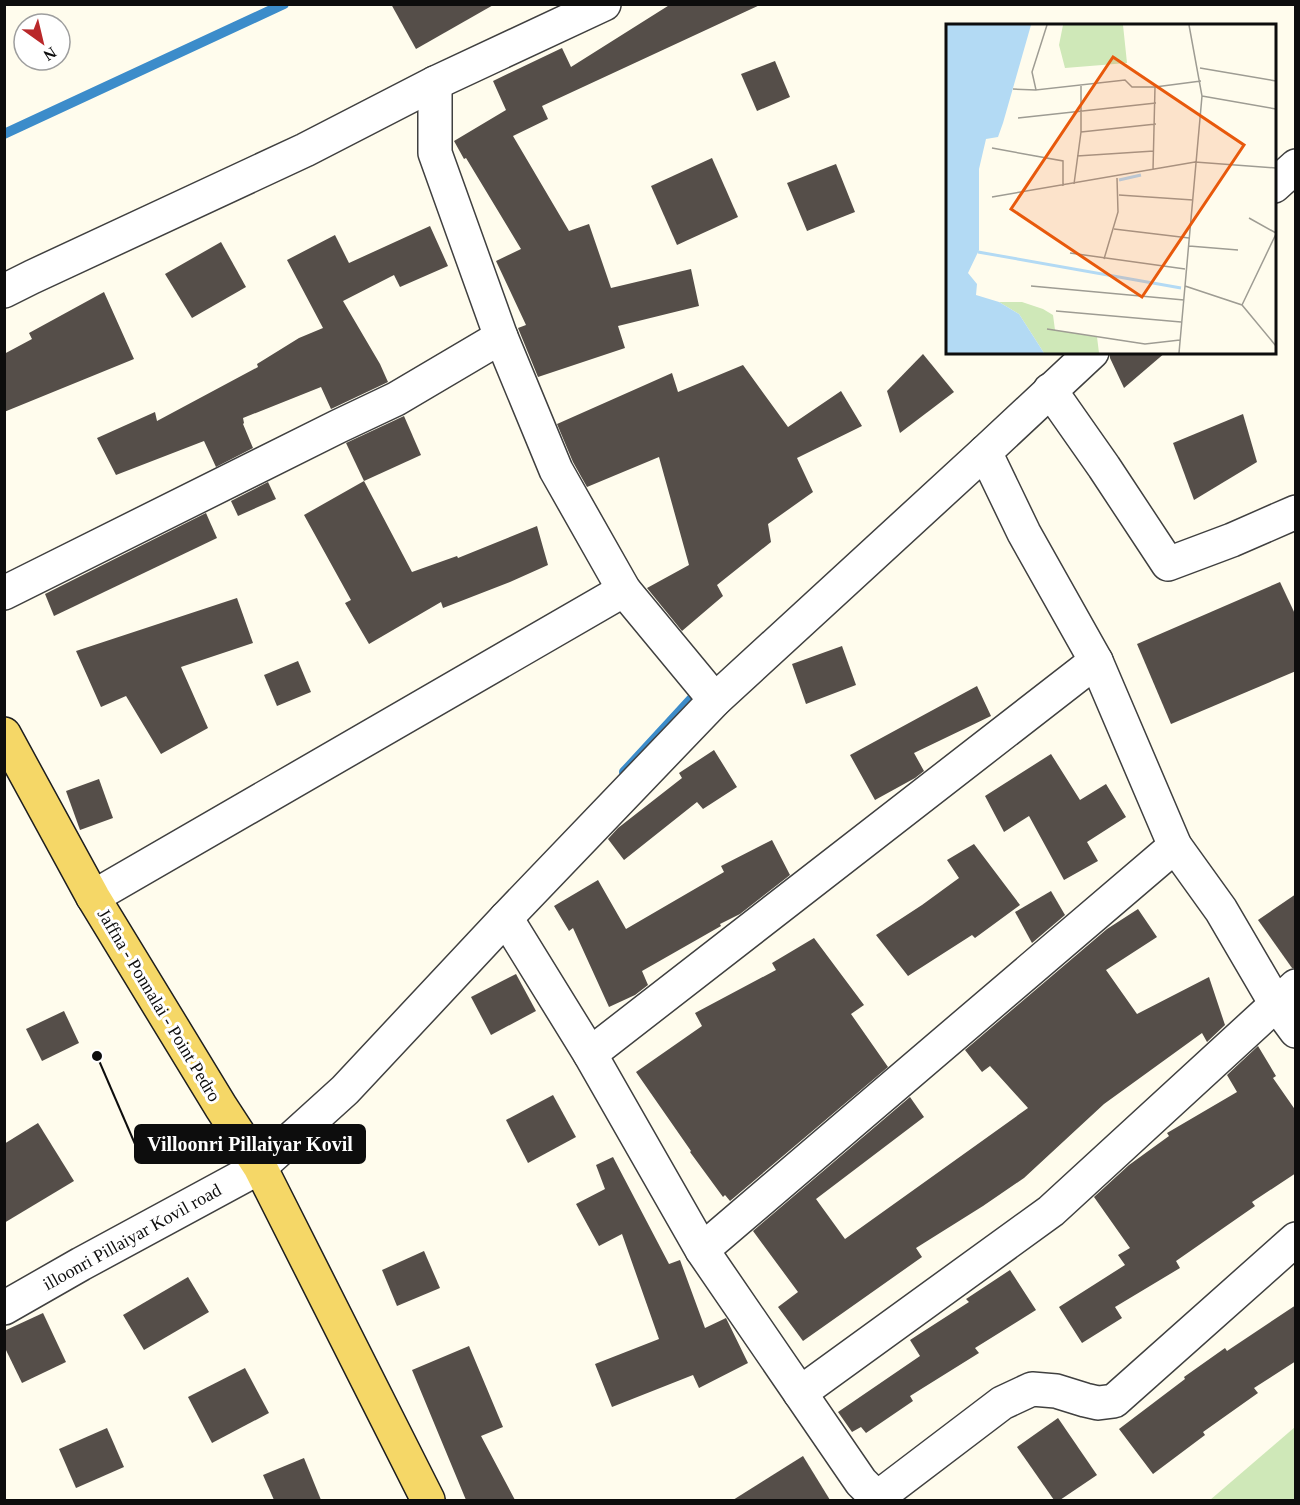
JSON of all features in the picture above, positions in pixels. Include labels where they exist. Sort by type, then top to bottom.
[{"type":"main road","name":"Jaffna - Ponnalai - Point Pedro","points":[[4,734],[93,897],[260,1167],[428,1500]]},
{"type":"street","points":[[4,291],[305,150],[435,83],[604,4]]},
{"type":"street","points":[[435,83],[435,153],[501,337],[556,470],[624,590],[715,700]]},
{"type":"street","points":[[1276,185],[1296,166]]},
{"type":"street","points":[[4,593],[396,399],[501,337]]},
{"type":"street","name":"illoonri Pillaiyar Kovil road","points":[[4,1308],[260,1167],[345,1090],[715,700],[1090,354]]},
{"type":"street","points":[[1050,390],[1168,564],[1232,540],[1296,512]]},
{"type":"street","points":[[986,452],[1024,533],[1096,661],[1175,846],[1286,995],[1296,1031]]},
{"type":"street","points":[[93,897],[624,590]]},
{"type":"street","points":[[590,1054],[1096,661]]},
{"type":"street","points":[[702,1250],[1175,846]]},
{"type":"street","points":[[506,918],[590,1054],[702,1250],[861,1482],[876,1499],[1002,1402],[1032,1389],[1056,1391],[1098,1403],[1114,1401],[1296,1239]]},
{"type":"street","points":[[800,1393],[1051,1211],[1286,995]]},
{"type":"green space","points":[[1295,1427],[1295,1500],[1210,1500]]},
{"type":"building","points":[[391,4],[495,4],[416,49]]},
{"type":"building","points":[[671,4],[762,4],[542,106],[548,119],[513,136],[569,231],[589,224],[611,288],[691,269],[699,306],[618,326],[625,348],[538,377],[518,328],[526,325],[496,261],[521,249],[454,141],[506,110],[493,81],[562,48],[571,67]]},
{"type":"building","points":[[775,61],[790,97],[757,111],[741,74]]},
{"type":"building","points":[[712,158],[738,217],[677,245],[651,186]]},
{"type":"building","points":[[836,164],[855,212],[807,231],[787,183]]},
{"type":"building","points":[[430,226],[448,266],[400,287],[394,275],[343,301],[388,382],[331,409],[321,387],[243,418],[243,424],[253,448],[216,467],[204,441],[116,475],[97,438],[155,412],[157,421],[258,367],[257,364],[299,338],[323,328],[287,260],[335,235],[349,263]]},
{"type":"building","points":[[221,242],[246,287],[192,318],[165,274]]},
{"type":"building","points":[[104,292],[134,359],[4,412],[4,354],[32,339],[29,333]]},
{"type":"building","points":[[923,354],[954,392],[900,433],[887,391]]},
{"type":"building","points":[[1110,354],[1164,354],[1124,388]]},
{"type":"building","points":[[743,365],[788,427],[841,391],[862,426],[797,458],[813,492],[768,524],[771,542],[717,585],[723,596],[682,631],[647,588],[689,565],[659,457],[587,487],[573,462],[557,424],[672,373],[678,392]]},
{"type":"building","points":[[1243,414],[1257,462],[1194,500],[1173,443]]},
{"type":"building","points":[[404,416],[421,455],[364,481],[346,443]]},
{"type":"building","points":[[364,481],[412,572],[457,556],[458,558],[537,526],[548,565],[443,608],[441,602],[369,644],[345,603],[351,600],[304,515]]},
{"type":"building","points":[[268,482],[276,499],[238,516],[231,501]]},
{"type":"building","points":[[206,513],[217,538],[54,616],[45,594]]},
{"type":"building","points":[[1280,582],[1296,616],[1296,671],[1171,724],[1137,644]]},
{"type":"building","points":[[237,598],[253,643],[181,667],[208,728],[161,754],[126,696],[101,707],[76,651]]},
{"type":"building","points":[[842,646],[856,685],[806,704],[792,664]]},
{"type":"building","points":[[298,661],[311,692],[277,706],[264,675]]},
{"type":"building","points":[[977,686],[991,716],[914,753],[924,771],[875,800],[850,755]]},
{"type":"building","points":[[714,750],[737,787],[703,809],[697,802],[624,860],[608,839],[618,828],[682,778],[679,773]]},
{"type":"building","points":[[1051,754],[1080,800],[1106,784],[1126,817],[1087,842],[1098,861],[1064,880],[1029,816],[1004,832],[985,796]]},
{"type":"building","points":[[99,779],[113,818],[80,830],[66,791]]},
{"type":"building","points":[[772,840],[790,875],[740,914],[642,971],[648,985],[635,995],[609,1007],[573,928],[569,931],[554,906],[598,880],[626,929],[724,872],[721,866]]},
{"type":"building","points":[[974,844],[1020,905],[975,938],[972,935],[908,976],[876,935],[959,878],[947,860]]},
{"type":"building","points":[[1051,891],[1065,915],[1032,943],[1015,912]]},
{"type":"building","points":[[1296,894],[1296,968],[1292,968],[1258,920]]},
{"type":"building","points":[[1138,909],[1157,937],[1106,970],[1137,1014],[1209,977],[1225,1025],[1207,1042],[1202,1033],[1104,1104],[1024,1178],[916,1248],[922,1257],[803,1341],[778,1307],[798,1292],[753,1231],[910,1097],[924,1117],[816,1199],[845,1239],[1028,1108],[990,1066],[982,1072],[965,1050],[1107,929]]},
{"type":"building","points":[[814,938],[864,1005],[851,1014],[888,1067],[730,1201],[725,1195],[723,1197],[690,1152],[636,1072],[702,1026],[695,1013],[776,970],[772,963]]},
{"type":"building","points":[[516,974],[536,1011],[491,1035],[471,997]]},
{"type":"building","points":[[64,1011],[79,1043],[42,1061],[26,1029]]},
{"type":"building","points":[[1258,1046],[1276,1076],[1273,1078],[1296,1111],[1296,1173],[1252,1202],[1255,1206],[1176,1261],[1180,1268],[1115,1307],[1122,1318],[1082,1343],[1059,1307],[1125,1265],[1118,1255],[1130,1248],[1094,1197],[1129,1165],[1169,1136],[1167,1133],[1237,1092],[1227,1075]]},
{"type":"building","points":[[553,1095],[576,1137],[528,1163],[506,1120]]},
{"type":"building","points":[[38,1123],[74,1181],[4,1223],[4,1144]]},
{"type":"building","points":[[613,1157],[669,1264],[680,1260],[705,1328],[726,1318],[748,1363],[699,1388],[693,1375],[612,1407],[595,1364],[659,1339],[622,1234],[599,1246],[576,1204],[605,1189],[596,1165]]},
{"type":"building","points":[[424,1251],[440,1288],[397,1306],[382,1270]]},
{"type":"building","points":[[1010,1270],[1036,1310],[975,1348],[979,1353],[910,1396],[913,1401],[866,1433],[861,1427],[852,1432],[838,1412],[920,1356],[910,1340],[969,1302],[966,1299]]},
{"type":"building","points":[[188,1277],[209,1312],[144,1350],[123,1315]]},
{"type":"building","points":[[1296,1305],[1296,1361],[1254,1388],[1258,1393],[1203,1432],[1205,1435],[1153,1474],[1119,1429],[1185,1379],[1184,1377],[1225,1348],[1227,1351]]},
{"type":"building","points":[[43,1313],[66,1362],[22,1383],[4,1346],[4,1331]]},
{"type":"building","points":[[469,1346],[503,1427],[481,1436],[515,1500],[466,1500],[412,1370]]},
{"type":"building","points":[[245,1368],[269,1413],[212,1443],[188,1397]]},
{"type":"building","points":[[1058,1418],[1097,1475],[1060,1500],[1054,1500],[1017,1447]]},
{"type":"building","points":[[107,1428],[124,1467],[76,1488],[59,1449]]},
{"type":"building","points":[[803,1456],[830,1500],[733,1500]]},
{"type":"building","points":[[304,1458],[321,1500],[274,1500],[263,1475]]},
{"type":"waterway","points":[[4,134],[284,4]]},
{"type":"waterway","points":[[624,772],[695,695]]},
{"type":"place","name":"Villoonri Pillaiyar Kovil","points":[[97,1056]]}]
